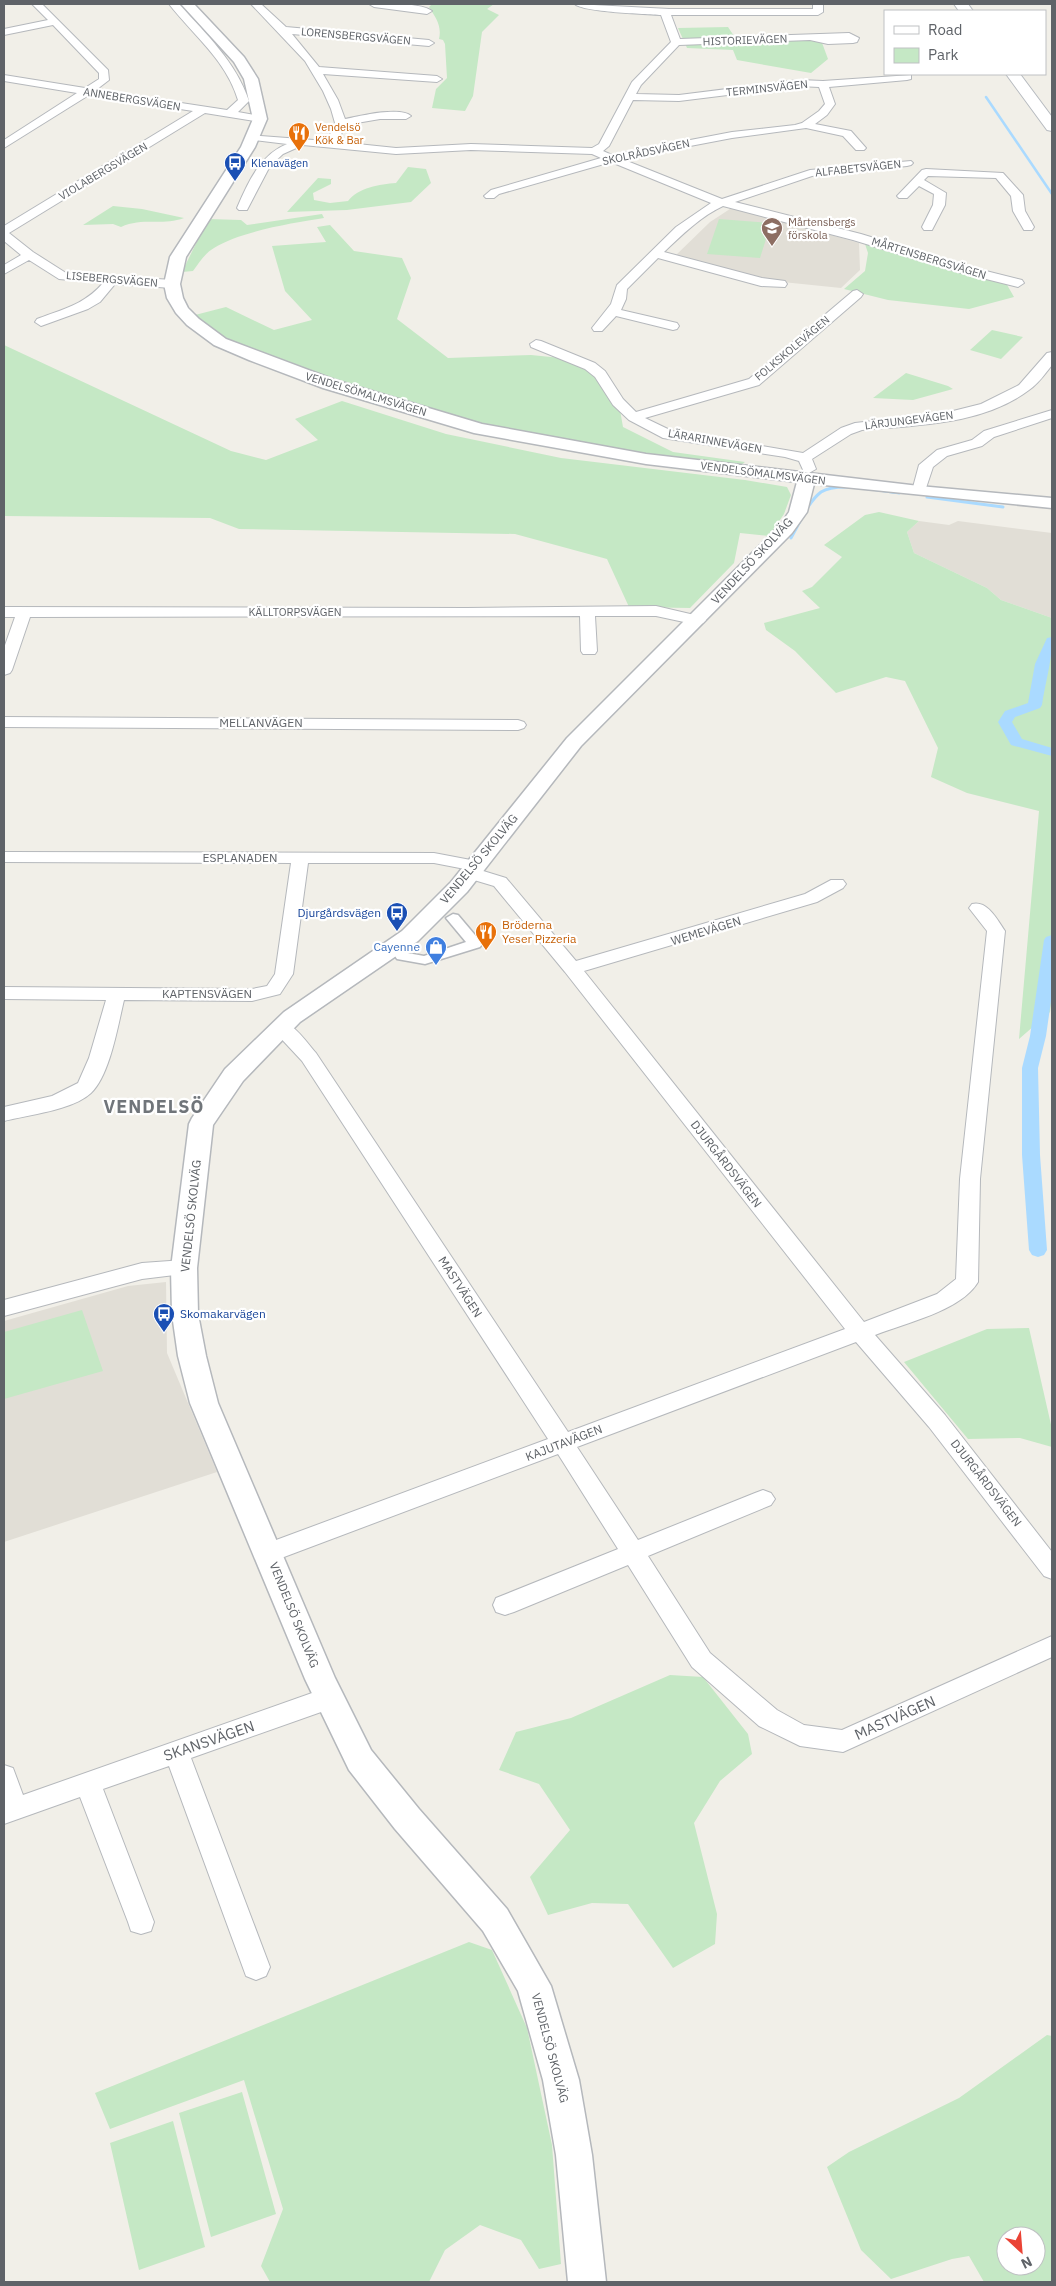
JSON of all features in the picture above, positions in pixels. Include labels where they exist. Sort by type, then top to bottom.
[{"type":"main road","points":[[1014,75],[1052,127]]},
{"type":"street","points":[[4,144],[104,80],[104,72],[37,4]]},
{"type":"street","points":[[174,4],[220,57],[241,88],[244,101],[229,114]]},
{"type":"street","points":[[172,284],[178,257],[253,137],[260,119],[251,79],[239,60],[187,4]]},
{"type":"street","name":"LORENSBERGSVÄGEN","points":[[256,4],[283,30],[311,63],[333,101],[340,123]]},
{"type":"street","points":[[374,4],[428,11]]},
{"type":"street","points":[[580,4],[628,11],[666,13],[818,12],[818,4]]},
{"type":"street","points":[[253,137],[396,151],[471,147],[594,151],[603,146],[636,84],[676,42],[666,13]]},
{"type":"street","points":[[4,32],[55,22]]},
{"type":"street","name":"LORENSBERGSVÄGEN","points":[[283,30],[429,43]]},
{"type":"street","name":"HISTORIEVÄGEN","points":[[676,42],[813,38]]},
{"type":"street","points":[[311,63],[437,79]]},
{"type":"street","name":"TERMINSVÄGEN","points":[[628,97],[679,98],[799,83],[823,84],[907,77]]},
{"type":"street","name":"ANNEBERGSVÄGEN","points":[[4,78],[260,119]]},
{"type":"street","name":"SKOLRÅDSVÄGEN","points":[[806,125],[823,113],[830,104],[823,84]]},
{"type":"street","name":"VIOLABERGSVÄGEN","points":[[4,231],[203,110]]},
{"type":"street","points":[[330,145],[337,136],[340,123],[386,116],[406,116]]},
{"type":"street","name":"SKOLRÅDSVÄGEN","points":[[490,196],[495,192],[613,158],[723,137],[806,125],[847,133],[860,148]]},
{"type":"street","points":[[243,208],[255,180],[271,159],[280,151],[301,142]]},
{"type":"street","name":"MÅRTENSBERGSVÄGEN","points":[[594,151],[694,194],[857,237],[1018,284]]},
{"type":"street","points":[[903,196],[918,167],[940,193],[939,205],[928,227]]},
{"type":"street","name":"ALFABETSVÄGEN","points":[[724,202],[810,173],[918,167],[999,175],[1017,195],[1020,211],[1028,227]]},
{"type":"street","points":[[598,328],[612,318],[622,294],[621,288],[680,230],[710,208],[724,202]]},
{"type":"street","name":"LISEBERGSVÄGEN","points":[[4,235],[29,255],[63,276],[172,284]]},
{"type":"street","points":[[657,254],[761,282],[781,284]]},
{"type":"street","points":[[4,270],[29,255]]},
{"type":"street","points":[[41,322],[84,306],[96,299],[111,280]]},
{"type":"street","name":"VENDELSÖMALMSVÄGEN","points":[[172,284],[175,298],[182,310],[193,322],[220,342],[329,384],[480,429],[646,459],[919,491],[1050,502]]},
{"type":"street","name":"FOLKSKOLEVÄGEN","points":[[634,417],[672,404],[754,382],[857,294]]},
{"type":"street","points":[[613,312],[673,326]]},
{"type":"street","name":"LÄRARINNEVÄGEN","points":[[536,344],[590,366],[600,374],[618,402],[634,417],[668,435],[786,453],[806,458]]},
{"type":"street","name":"LÄRJUNGEVÄGEN","points":[[806,458],[846,431],[860,426],[950,416],[989,405],[1024,387],[1038,374],[1052,356]]},
{"type":"street","points":[[919,491],[926,465],[942,453],[977,443],[985,431],[1052,414]]},
{"type":"street","points":[[830,426],[846,431]]},
{"type":"street","points":[[806,458],[809,470],[808,478]]},
{"type":"street","name":"VENDELSÖ SKOLVÄG","points":[[587,2282],[574,2155],[563,2089],[534,1986],[495,1920],[407,1819],[360,1760],[329,1698],[278,1550],[204,1403],[185,1314],[184,1268],[201,1124],[234,1075],[292,1017],[410,936],[473,870],[574,742],[698,620],[786,529],[798,512],[808,478]]},
{"type":"street","name":"KÄLLTORPSVÄGEN","points":[[4,612],[656,611],[698,620]]},
{"type":"street","points":[[4,670],[24,612]]},
{"type":"street","points":[[587,612],[589,651]]},
{"type":"street","name":"MELLANVÄGEN","points":[[4,722],[358,723],[518,726]]},
{"type":"street","name":"ESPLANADEN","points":[[4,856],[434,858],[473,870]]},
{"type":"street","name":"KAPTENSVÄGEN","points":[[4,993],[252,995],[274,990],[284,974],[300,858]]},
{"type":"street","name":"DJURGÅRDSVÄGEN","points":[[473,870],[500,882],[572,968],[859,1331],[937,1420],[1052,1569]]},
{"type":"street","name":"WEMEVÄGEN","points":[[572,968],[756,916],[811,898],[838,884]]},
{"type":"street","points":[[859,1331],[945,1300],[967,1282],[970,1179],[996,931],[978,908]]},
{"type":"street","points":[[402,956],[425,960],[475,944],[453,918]]},
{"type":"street","points":[[4,1114],[68,1098],[85,1088],[100,1053],[117,993]]},
{"type":"street","name":"MASTVÄGEN","points":[[281,1028],[309,1057],[563,1443],[701,1660],[768,1718],[800,1735],[843,1742],[1052,1646]]},
{"type":"street","points":[[4,1308],[142,1271],[184,1268]]},
{"type":"street","name":"KAJUTAVÄGEN","points":[[278,1550],[859,1331]]},
{"type":"street","points":[[505,1605],[763,1500]]},
{"type":"street","name":"SKANSVÄGEN","points":[[4,1776],[9,1810],[88,1784],[329,1698]]},
{"type":"street","points":[[177,1752],[256,1967]]},
{"type":"street","points":[[88,1784],[141,1922]]},
{"type":"shaded area","name":"Mårtensbergs förskola","points":[[733,207],[859,243],[860,270],[841,288],[763,280],[674,257],[710,222]]},
{"type":"shaded area","points":[[919,521],[949,525],[958,521],[1052,533],[1052,618],[1001,600],[987,588],[914,553],[907,532]]},
{"type":"shaded area","points":[[166,1282],[167,1353],[217,1472],[4,1542],[4,1321],[128,1286]]},
{"type":"green space","points":[[432,4],[494,4],[487,9],[499,15],[482,32],[473,96],[465,111],[432,108],[436,89],[447,78],[445,44],[443,40],[439,39],[439,26],[429,7]]},
{"type":"green space","points":[[728,27],[738,42],[821,40],[828,59],[811,73],[737,60],[733,50],[687,48],[678,28]]},
{"type":"green space","points":[[408,167],[426,169],[431,183],[411,202],[347,210],[287,212],[318,178],[331,179],[331,184],[313,193],[314,200],[330,203],[348,201],[363,190],[396,183]]},
{"type":"green space","points":[[113,206],[142,209],[184,218],[168,221],[137,222],[121,227],[113,224],[83,225]]},
{"type":"green space","points":[[322,214],[324,218],[268,228],[225,242],[202,258],[193,271],[182,272],[208,219],[241,220],[247,225]]},
{"type":"green space","points":[[719,219],[771,223],[760,258],[707,254]]},
{"type":"green space","points":[[330,225],[354,251],[402,258],[411,278],[397,319],[448,358],[531,355],[561,358],[583,366],[594,376],[620,410],[623,427],[673,452],[745,462],[741,465],[686,459],[575,442],[520,432],[412,405],[233,343],[220,336],[195,315],[226,307],[274,330],[312,320],[285,291],[272,246],[326,242],[317,227]]},
{"type":"green space","points":[[865,244],[1006,283],[1014,297],[969,309],[888,300],[844,289],[865,271],[868,253]]},
{"type":"green space","points":[[992,330],[1023,337],[1001,359],[970,350]]},
{"type":"green space","points":[[4,345],[231,451],[266,460],[318,440],[295,419],[342,401],[446,434],[561,458],[745,480],[787,487],[791,495],[784,514],[769,536],[740,533],[734,563],[690,608],[629,607],[607,559],[515,534],[239,529],[210,518],[4,516]]},
{"type":"green space","points":[[906,373],[953,389],[913,400],[873,398]]},
{"type":"green space","points":[[879,512],[919,521],[907,532],[914,553],[987,588],[1001,600],[1052,618],[1052,996],[1050,1012],[1019,1039],[1039,811],[967,793],[931,777],[938,748],[905,681],[886,677],[836,693],[795,651],[766,630],[764,623],[820,608],[802,591],[812,587],[842,557],[824,545],[865,515]]},
{"type":"green space","points":[[82,1310],[103,1371],[4,1399],[4,1332]]},
{"type":"green space","points":[[1029,1328],[1052,1429],[1052,1447],[1020,1438],[968,1439],[904,1362],[987,1329]]},
{"type":"green space","points":[[670,1675],[703,1677],[748,1734],[752,1754],[720,1781],[694,1823],[717,1914],[715,1944],[673,1968],[628,1904],[592,1903],[548,1915],[530,1877],[570,1830],[539,1784],[499,1770],[516,1732],[571,1718]]},
{"type":"green space","points":[[469,1942],[492,1950],[527,2028],[552,2145],[561,2264],[539,2269],[521,2240],[480,2225],[445,2250],[429,2282],[270,2282],[261,2266],[283,2209],[244,2080],[110,2129],[95,2093]]},
{"type":"green space","points":[[1047,2035],[1052,2036],[1052,2282],[984,2282],[969,2256],[952,2259],[891,2279],[861,2250],[827,2167],[849,2152],[959,2098]]},
{"type":"green space","points":[[242,2092],[276,2214],[211,2237],[179,2113]]},
{"type":"green space","points":[[173,2121],[205,2247],[139,2270],[110,2143]]},
{"type":"waterway","points":[[986,97],[1052,194]]},
{"type":"waterway","points":[[791,538],[812,502],[821,492],[828,489],[848,487],[899,493]]},
{"type":"waterway","points":[[927,497],[1003,507]]},
{"type":"waterway","points":[[1052,641],[1044,656],[1038,680],[1035,705],[1010,714],[1005,722],[1016,742],[1052,752]]},
{"type":"waterway","points":[[1038,1250],[1031,1155],[1030,1068],[1038,1036],[1052,940]]},
{"type":"place","name":"Vendelsö Kök & Bar","points":[[299,152]]},
{"type":"place","name":"Klenavägen","points":[[235,182]]},
{"type":"place","name":"Mårtensbergs förskola","points":[[772,247]]},
{"type":"place","name":"Djurgårdsvägen","points":[[397,932]]},
{"type":"place","name":"Bröderna Yeser Pizzeria","points":[[486,951]]},
{"type":"place","name":"Cayenne","points":[[436,966]]},
{"type":"place","name":"Skomakarvägen","points":[[164,1333]]},
{"type":"district","name":"VENDELSÖ","points":[[154,1107]]}]
